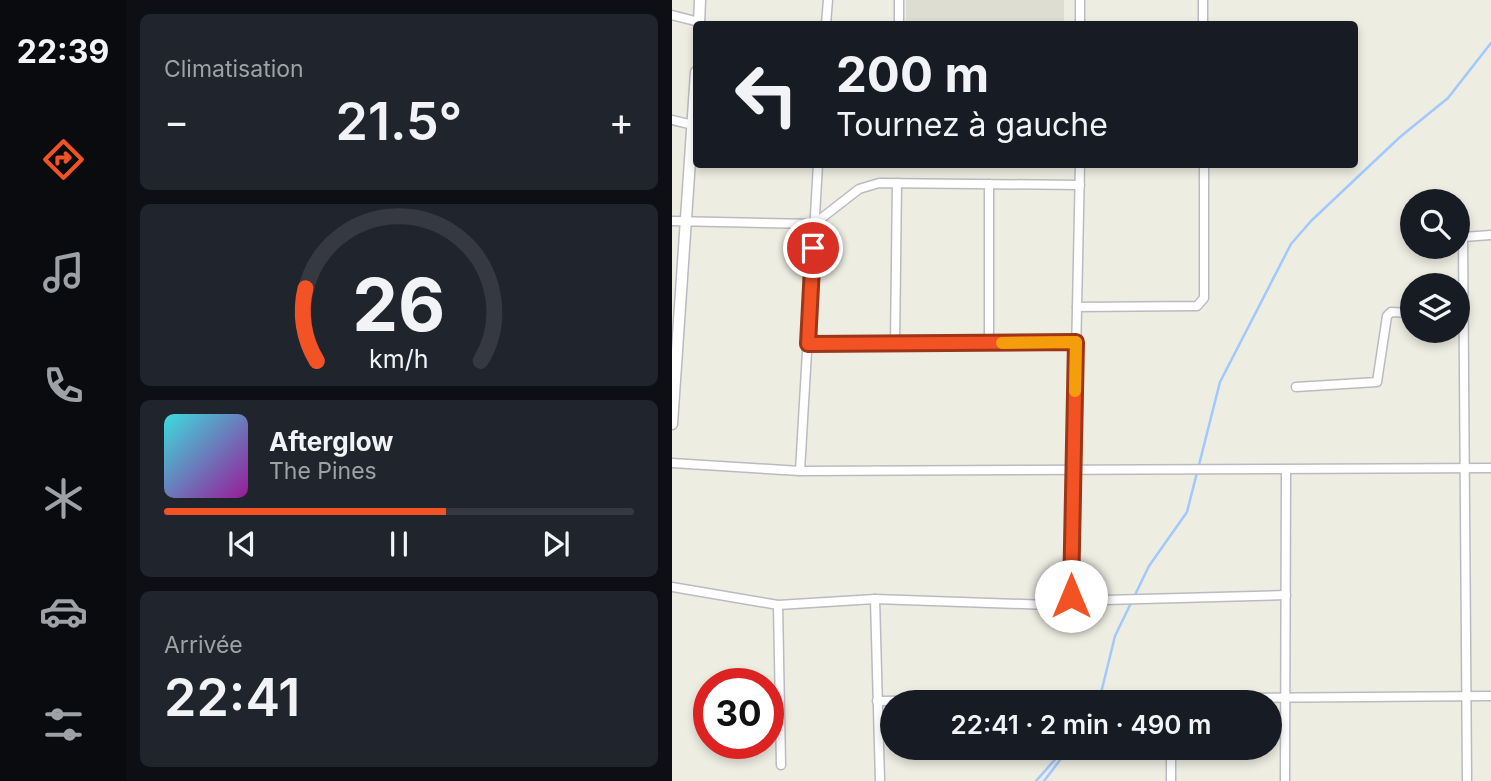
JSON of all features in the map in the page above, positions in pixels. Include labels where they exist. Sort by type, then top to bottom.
[{"type":"street","points":[[699,21],[701,0]]},
{"type":"street","points":[[826,21],[828,0]]},
{"type":"street","points":[[899,0],[899,21]]},
{"type":"street","points":[[1080,0],[1080,21]]},
{"type":"street","points":[[1203,0],[1203,21]]},
{"type":"street","points":[[672,15],[693,21]]},
{"type":"street","points":[[672,120],[693,125]]},
{"type":"street","points":[[672,424],[693,139]]},
{"type":"street","points":[[800,471],[818,168]]},
{"type":"street","points":[[1068,601],[1071,596],[1080,168]]},
{"type":"street","points":[[1077,307],[1197,306],[1200,303],[1204,298],[1204,168]]},
{"type":"street","points":[[672,221],[814,224],[859,189],[880,183],[1080,185]]},
{"type":"street","points":[[895,344],[898,183]]},
{"type":"street","points":[[989,184],[989,343]]},
{"type":"street","points":[[1462,273],[1464,237],[1491,235]]},
{"type":"street","points":[[1296,387],[1377,382],[1387,316],[1391,312],[1400,312]]},
{"type":"street","points":[[808,344],[1076,342]]},
{"type":"street","points":[[1460,343],[1467,781]]},
{"type":"street","points":[[672,463],[800,471],[1072,468],[1286,471],[1491,468]]},
{"type":"street","points":[[1285,781],[1286,471]]},
{"type":"street","points":[[672,587],[778,605],[875,600],[1050,605],[1068,601],[1286,595]]},
{"type":"street","points":[[875,600],[880,781]]},
{"type":"street","points":[[778,605],[781,765]]},
{"type":"street","points":[[1282,700],[1491,696]]},
{"type":"street","points":[[1171,760],[1171,781]]},
{"type":"shaded area","points":[[906,0],[1064,0],[1064,21],[906,21]]},
{"type":"waterway","points":[[1102,690],[1115,636],[1149,566],[1187,512],[1220,382],[1291,244],[1311,221],[1400,137],[1448,98],[1491,43]]},
{"type":"waterway","points":[[1036,781],[1055,760]]},
{"type":"waterway","points":[[1044,781],[1060,760]]},
{"type":"slow traffic","points":[[1002,343],[1076,342],[1075,391]]},
{"type":"route","points":[[813,248],[808,344],[1076,342],[1071,596]]}]
